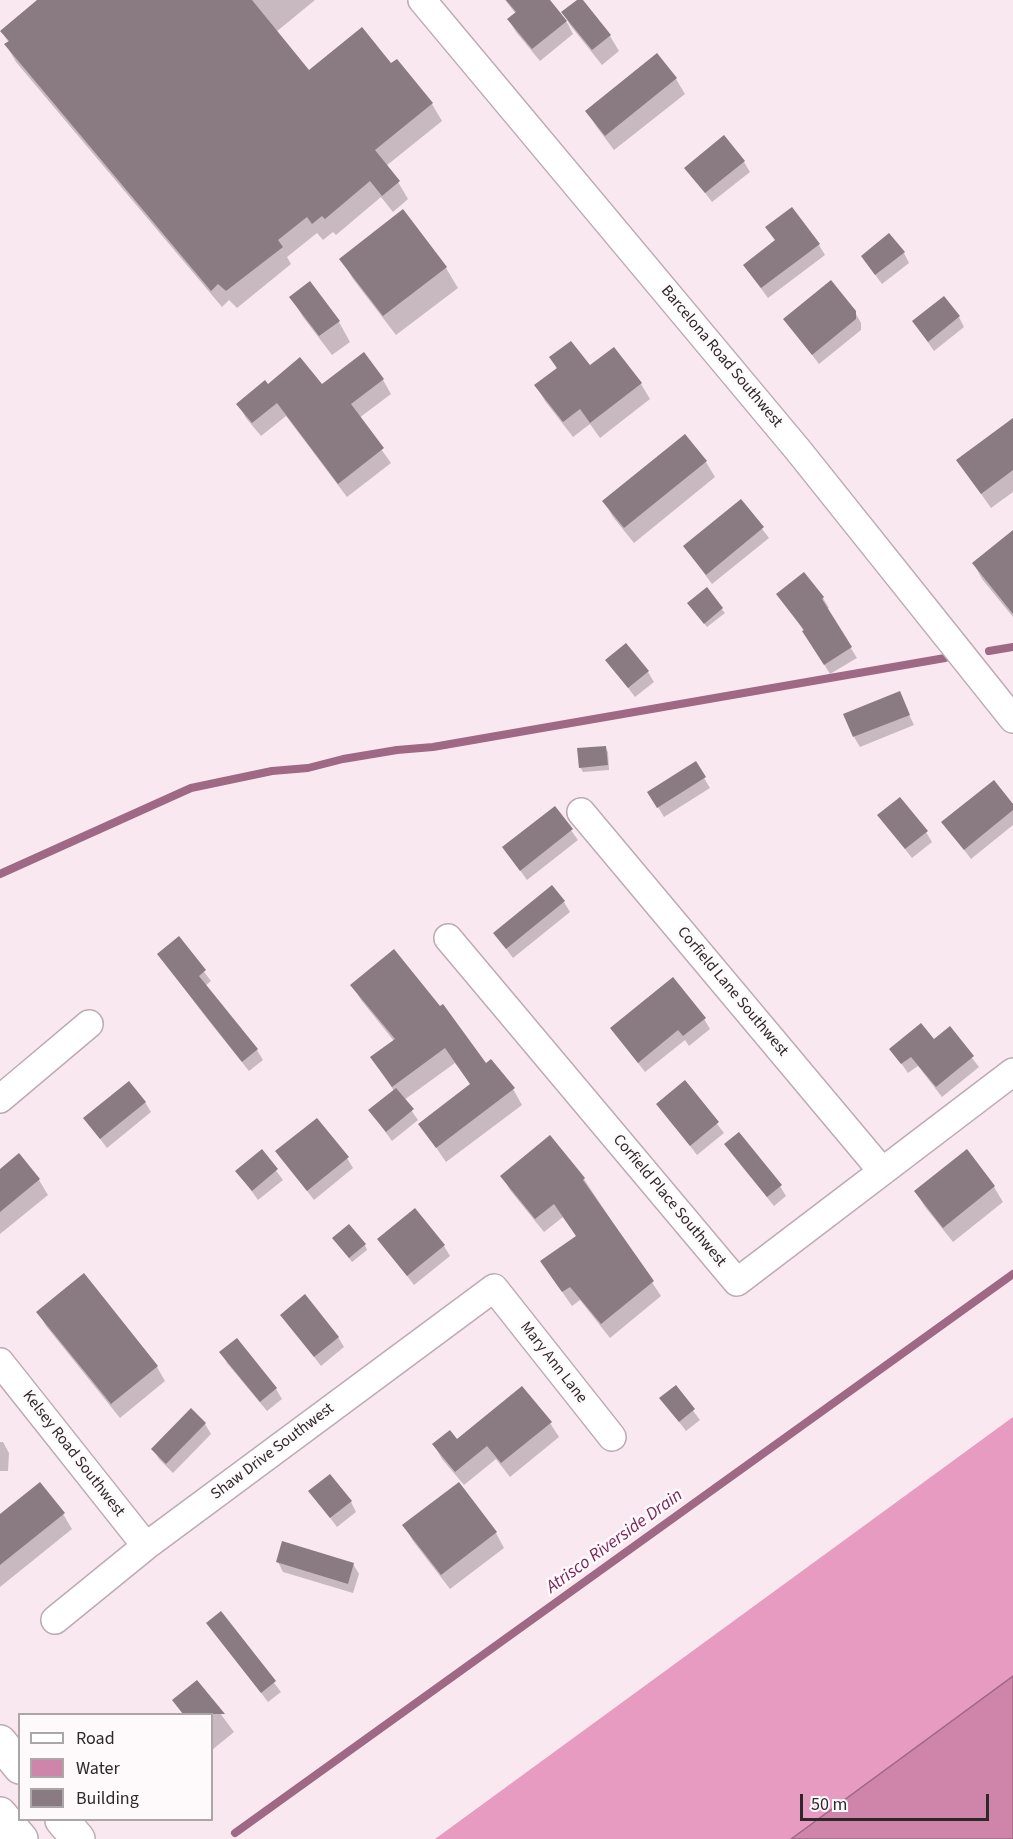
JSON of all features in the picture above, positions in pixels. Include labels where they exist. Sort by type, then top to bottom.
[{"type":"main road","points":[[0,1742],[18,1764]]},
{"type":"main road","points":[[0,1814],[21,1839]]},
{"type":"main road","points":[[63,1821],[78,1839]]},
{"type":"street","name":"Barcelona Road Southwest","points":[[422,0],[798,450],[1013,719]]},
{"type":"street","name":"Corfield Lane Southwest","points":[[581,812],[882,1171]]},
{"type":"street","name":"Corfield Place Southwest","points":[[448,938],[737,1282],[1013,1072]]},
{"type":"street","points":[[0,1099],[89,1024]]},
{"type":"street","name":"Mary Ann Lane","points":[[494,1288],[612,1437]]},
{"type":"street","name":"Shaw Drive Southwest","points":[[55,1620],[146,1546],[494,1288]]},
{"type":"street","name":"Kelsey Road Southwest","points":[[0,1362],[146,1546]]},
{"type":"shaded area","points":[[1013,1417],[1013,1676],[791,1839],[435,1839]]},
{"type":"water","points":[[1013,1676],[1013,1839],[791,1839]]},
{"type":"building","points":[[37,0],[252,0],[309,70],[362,27],[391,63],[397,59],[433,103],[375,150],[400,181],[382,196],[370,181],[325,219],[322,216],[312,224],[307,217],[278,240],[283,247],[226,291],[218,284],[211,291],[4,44],[9,41],[0,31]]},
{"type":"building","points":[[506,0],[550,0],[567,21],[532,49],[507,19],[516,12]]},
{"type":"building","points":[[577,0],[583,0],[611,35],[592,50],[561,12]]},
{"type":"building","points":[[657,53],[677,78],[605,136],[585,111]]},
{"type":"building","points":[[724,135],[745,161],[705,193],[684,168]]},
{"type":"building","points":[[792,207],[820,244],[761,288],[743,265],[775,240],[765,227]]},
{"type":"building","points":[[403,209],[447,267],[383,316],[339,259]]},
{"type":"building","points":[[889,233],[905,252],[875,275],[861,256]]},
{"type":"building","points":[[831,280],[856,311],[856,319],[812,355],[783,319]]},
{"type":"building","points":[[310,281],[340,321],[319,336],[289,297]]},
{"type":"building","points":[[944,296],[960,316],[928,342],[912,321]]},
{"type":"building","points":[[571,341],[590,365],[614,347],[642,383],[590,423],[580,409],[563,422],[534,385],[557,368],[549,357]]},
{"type":"building","points":[[364,352],[384,379],[351,404],[384,448],[338,484],[277,403],[252,423],[236,404],[265,380],[268,384],[300,357],[322,384]]},
{"type":"building","points":[[1013,418],[1013,470],[981,494],[956,460]]},
{"type":"building","points":[[685,434],[707,461],[624,528],[602,501]]},
{"type":"building","points":[[741,499],[764,527],[706,575],[683,546]]},
{"type":"building","points":[[1013,530],[1013,614],[972,563]]},
{"type":"building","points":[[804,572],[824,597],[822,599],[852,647],[824,665],[802,631],[804,630],[776,594]]},
{"type":"building","points":[[707,587],[723,608],[704,624],[687,603]]},
{"type":"building","points":[[626,643],[649,671],[628,688],[605,660]]},
{"type":"building","points":[[900,691],[910,715],[853,737],[843,714]]},
{"type":"building","points":[[606,746],[608,765],[579,768],[577,748]]},
{"type":"building","points":[[696,761],[706,777],[657,808],[647,792]]},
{"type":"building","points":[[994,780],[1013,804],[1013,810],[964,850],[941,822]]},
{"type":"building","points":[[900,797],[928,831],[905,849],[877,815]]},
{"type":"building","points":[[555,806],[573,829],[520,871],[502,847]]},
{"type":"building","points":[[552,885],[565,901],[506,949],[493,933]]},
{"type":"building","points":[[179,936],[206,970],[199,976],[258,1049],[242,1062],[157,954]]},
{"type":"building","points":[[394,949],[440,1006],[443,1004],[486,1063],[491,1059],[515,1088],[436,1148],[418,1124],[470,1084],[445,1048],[392,1087],[370,1057],[395,1039],[350,985]]},
{"type":"building","points":[[673,977],[706,1018],[683,1036],[678,1030],[638,1063],[610,1028]]},
{"type":"building","points":[[921,1023],[934,1039],[950,1026],[974,1056],[936,1087],[911,1057],[901,1064],[889,1049]]},
{"type":"building","points":[[685,1080],[719,1122],[690,1146],[656,1104]]},
{"type":"building","points":[[129,1081],[146,1102],[100,1139],[83,1118]]},
{"type":"building","points":[[396,1088],[414,1109],[386,1132],[368,1110]]},
{"type":"building","points":[[317,1118],[349,1157],[307,1191],[275,1151]]},
{"type":"building","points":[[739,1132],[782,1185],[767,1197],[724,1144]]},
{"type":"building","points":[[550,1135],[585,1178],[583,1180],[654,1281],[601,1324],[570,1287],[562,1292],[540,1261],[576,1236],[554,1204],[535,1219],[500,1176]]},
{"type":"building","points":[[262,1149],[278,1169],[252,1191],[235,1171]]},
{"type":"building","points":[[967,1149],[995,1186],[943,1228],[914,1191]]},
{"type":"building","points":[[19,1153],[40,1179],[0,1212],[0,1169]]},
{"type":"building","points":[[415,1208],[445,1245],[407,1276],[377,1239]]},
{"type":"building","points":[[349,1224],[366,1244],[349,1258],[332,1238]]},
{"type":"building","points":[[84,1273],[158,1366],[111,1404],[36,1312]]},
{"type":"building","points":[[305,1294],[339,1337],[314,1357],[280,1315]]},
{"type":"building","points":[[237,1338],[277,1388],[260,1402],[219,1352]]},
{"type":"building","points":[[676,1385],[695,1409],[679,1422],[659,1398]]},
{"type":"building","points":[[522,1386],[552,1422],[501,1463],[487,1446],[455,1472],[432,1444],[450,1430],[457,1439]]},
{"type":"building","points":[[191,1408],[206,1423],[166,1464],[151,1449]]},
{"type":"building","points":[[330,1474],[352,1501],[330,1518],[308,1491]]},
{"type":"building","points":[[40,1482],[65,1513],[0,1565],[0,1514]]},
{"type":"building","points":[[459,1482],[497,1532],[441,1575],[402,1525]]},
{"type":"building","points":[[282,1541],[354,1563],[348,1584],[276,1562]]},
{"type":"building","points":[[221,1611],[276,1681],[261,1693],[206,1623]]},
{"type":"building","points":[[197,1680],[225,1714],[182,1713],[172,1700]]},
{"type":"waterway","points":[[989,651],[1013,647]]},
{"type":"waterway","points":[[0,874],[191,788],[272,771],[308,768],[343,759],[433,747],[945,658]]},
{"type":"waterway","name":"Atrisco Riverside Drain","points":[[235,1833],[1013,1274]]}]
